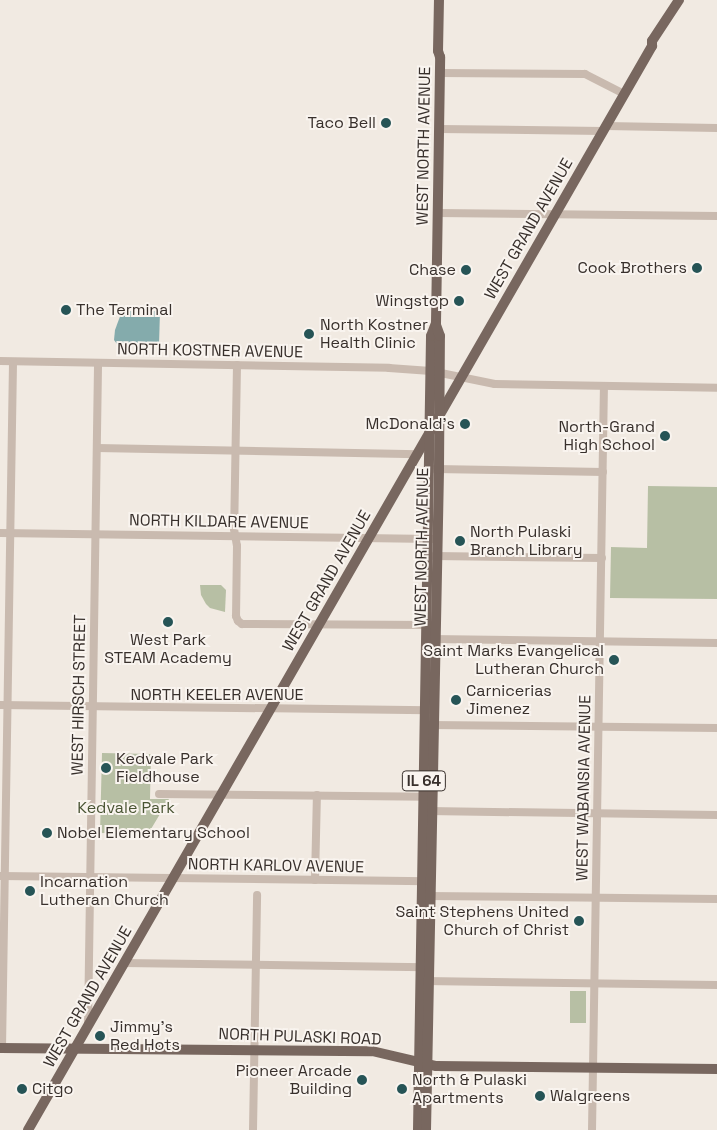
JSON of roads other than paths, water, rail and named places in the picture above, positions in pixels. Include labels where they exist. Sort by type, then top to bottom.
[{"type":"main road","name":"WEST NORTH AVENUE","points":[[434,469],[430,433],[440,336],[436,325],[440,73],[438,51],[439,0]]},
{"type":"main road","name":"WEST NORTH AVENUE","points":[[440,57],[444,51],[445,0]]},
{"type":"main road","name":"WEST GRAND AVENUE","points":[[28,1130],[624,94],[652,46],[661,38],[668,26],[667,20],[679,0]]},
{"type":"main road","name":"WEST NORTH AVENUE","points":[[418,1130],[423,1064],[434,469],[440,416],[435,372]]},
{"type":"main road","name":"NORTH PULASKI ROAD","points":[[1,1048],[372,1051],[423,1064],[717,1069]]},
{"type":"main road","name":"WEST NORTH AVENUE","points":[[423,1064],[426,1130]]},
{"type":"street","points":[[440,73],[585,74],[624,94]]},
{"type":"street","points":[[439,129],[717,128]]},
{"type":"street","points":[[438,213],[717,216]]},
{"type":"street","name":"NORTH KOSTNER AVENUE","points":[[0,361],[389,368],[435,372],[495,384],[717,388]]},
{"type":"street","points":[[1,1048],[4,706],[13,362]]},
{"type":"street","name":"WEST HIRSCH STREET","points":[[88,1027],[98,363]]},
{"type":"street","points":[[237,365],[236,616],[238,621],[242,624],[431,625]]},
{"type":"street","name":"WEST WABANSIA AVENUE","points":[[592,1130],[604,386]]},
{"type":"street","points":[[97,448],[418,454]]},
{"type":"street","points":[[434,469],[603,472]]},
{"type":"street","name":"NORTH KILDARE AVENUE","points":[[0,533],[433,539]]},
{"type":"street","points":[[433,556],[602,558]]},
{"type":"street","points":[[431,640],[717,643]]},
{"type":"street","name":"NORTH KEELER AVENUE","points":[[4,706],[430,710]]},
{"type":"street","points":[[429,725],[717,728]]},
{"type":"street","points":[[159,794],[428,797]]},
{"type":"street","points":[[315,880],[317,795]]},
{"type":"street","points":[[428,811],[717,815]]},
{"type":"street","name":"NORTH KARLOV AVENUE","points":[[2,876],[427,881]]},
{"type":"street","points":[[253,1130],[257,895]]},
{"type":"street","points":[[426,896],[717,899]]},
{"type":"street","points":[[124,963],[425,967]]},
{"type":"street","points":[[425,981],[717,984]]},
{"type":"water","points":[[122,311],[160,311],[159,345],[117,344],[114,340],[115,330]]},
{"type":"place","name":"Taco Bell","points":[[386,123]]},
{"type":"place","name":"Cook Brothers","points":[[697,268]]},
{"type":"place","name":"Chase","points":[[466,270]]},
{"type":"place","name":"Wingstop","points":[[459,301]]},
{"type":"place","name":"The Terminal","points":[[66,310]]},
{"type":"place","name":"North Kostner Health Clinic","points":[[309,334]]},
{"type":"place","name":"McDonald's","points":[[465,424]]},
{"type":"place","name":"North-Grand High School","points":[[665,436]]},
{"type":"place","name":"North Pulaski Branch Library","points":[[460,541]]},
{"type":"place","name":"West Park STEAM Academy","points":[[168,622]]},
{"type":"place","name":"Saint Marks Evangelical Lutheran Church","points":[[614,660]]},
{"type":"place","name":"Carnicerias Jimenez","points":[[456,700]]},
{"type":"place","name":"Kedvale Park Fieldhouse","points":[[106,768]]},
{"type":"place","name":"Nobel Elementary School","points":[[47,833]]},
{"type":"place","name":"Incarnation Lutheran Church","points":[[30,891]]},
{"type":"place","name":"Saint Stephens United Church of Christ","points":[[579,921]]},
{"type":"place","name":"Jimmy's Red Hots","points":[[100,1036]]},
{"type":"place","name":"Pioneer Arcade Building","points":[[362,1080]]},
{"type":"place","name":"Citgo","points":[[22,1089]]},
{"type":"place","name":"North & Pulaski Apartments","points":[[402,1089]]},
{"type":"place","name":"Walgreens","points":[[540,1096]]},
{"type":"park label","name":"Kedvale Park","points":[[126,808]]}]
